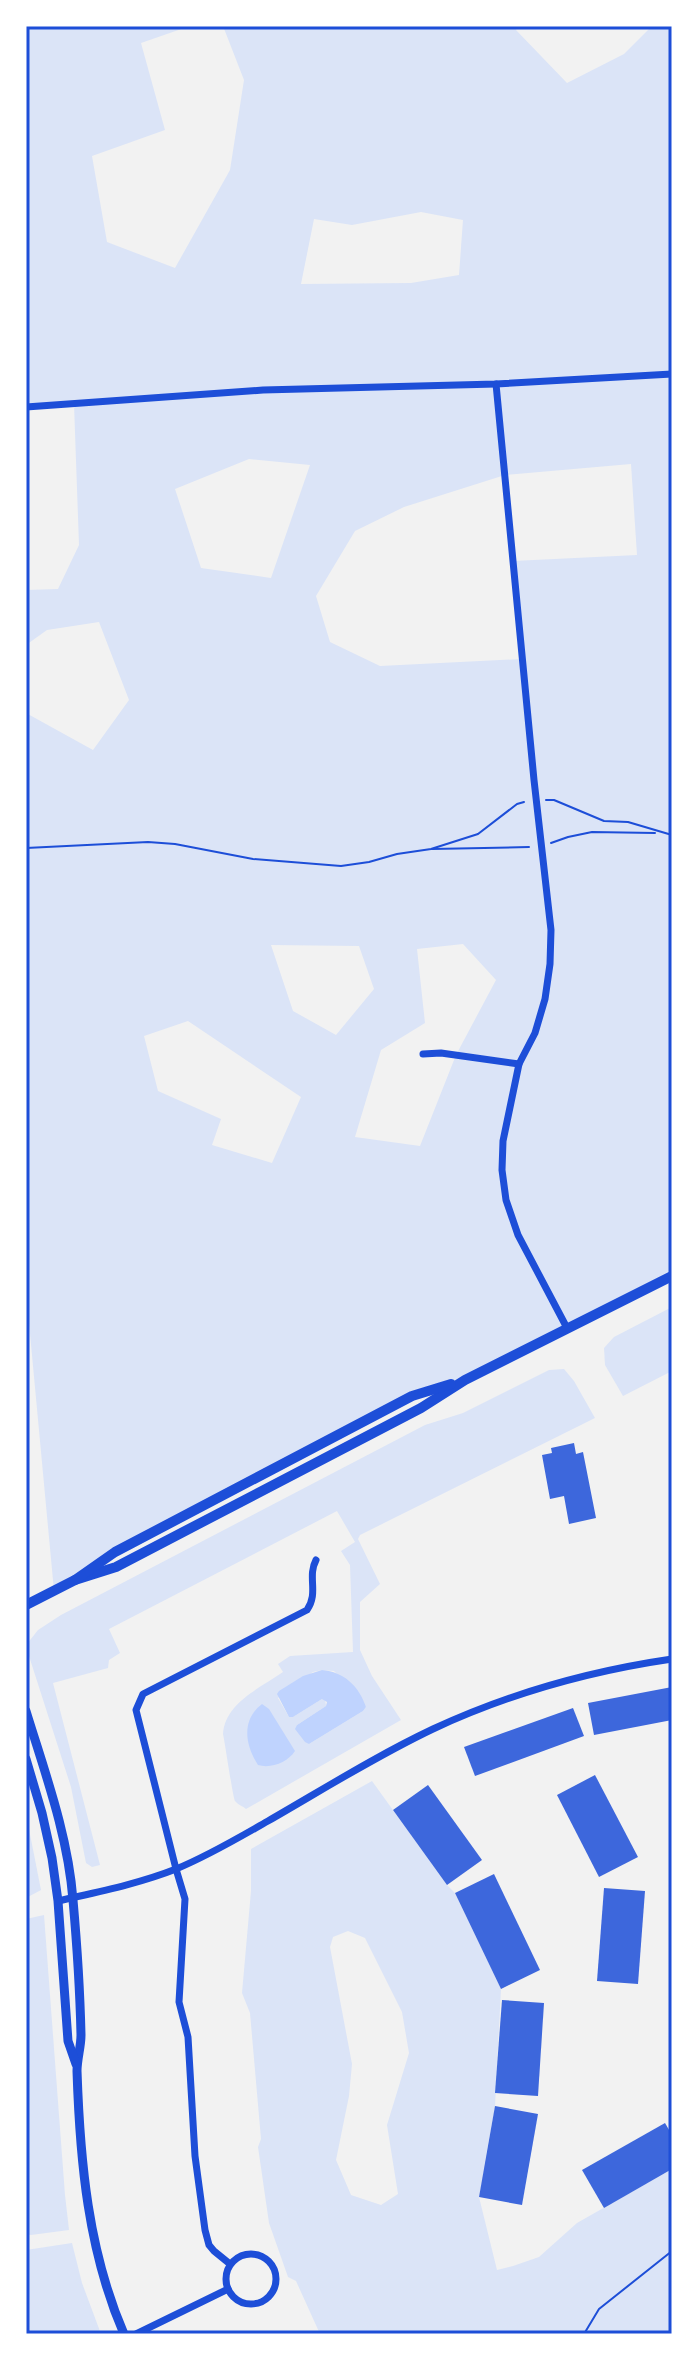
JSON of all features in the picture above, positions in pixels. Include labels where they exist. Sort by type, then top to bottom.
[{"type":"main road","points":[[26,1605],[75,1580],[116,1567],[421,1408],[465,1380],[672,1274]]},
{"type":"street","points":[[26,407],[263,390],[496,384],[672,374]]},
{"type":"street","points":[[496,384],[551,930],[545,999],[535,1033],[519,1064],[503,1141],[502,1170],[506,1200],[518,1235],[567,1328]]},
{"type":"street","points":[[423,1054],[441,1053],[519,1064]]},
{"type":"street","points":[[230,2264],[214,2251],[205,2230],[195,2156],[188,2037],[179,2002],[185,1899],[136,1710],[143,1694],[307,1610],[314,1595],[311,1570],[316,1560]]},
{"type":"street","points":[[58,1901],[176,1869],[446,1723],[571,1679],[672,1659]]},
{"type":"street","points":[[26,1711],[63,1838],[73,1897],[81,2039],[77,2067],[90,2227],[107,2292],[124,2334]]},
{"type":"street","points":[[26,1759],[45,1828],[58,1901],[68,2041],[77,2067]]},
{"type":"street","points":[[244,2254],[261,2255],[274,2267],[276,2283],[268,2297],[254,2304],[238,2301],[225,2280],[230,2264],[244,2254]]},
{"type":"street","points":[[136,2334],[228,2289]]},
{"type":"path","points":[[662,833],[672,835]]},
{"type":"path","points":[[26,848],[148,842],[253,859],[341,866],[431,849]]},
{"type":"path","points":[[584,2334],[599,2309],[672,2251]]},
{"type":"shaded area","points":[[26,26],[190,26],[141,43],[165,130],[92,156],[107,242],[175,268],[230,170],[244,80],[223,26],[518,26],[516,30],[567,83],[624,54],[652,26],[672,26],[672,1272],[465,1380],[412,1396],[54,1591],[26,1291],[26,713],[93,750],[129,700],[99,622],[47,630],[26,645],[26,590],[58,589],[79,545],[74,404],[26,407]],"holes":[[[421,212],[463,220],[459,275],[411,283],[301,284],[314,219],[352,225]],[[249,459],[310,465],[271,578],[201,568],[175,489]],[[631,464],[637,555],[513,561],[522,659],[380,666],[330,642],[316,596],[355,531],[404,507],[505,475]],[[463,944],[496,980],[456,1055],[420,1146],[355,1137],[381,1050],[425,1023],[417,949]],[[271,945],[359,946],[374,989],[336,1035],[293,1011]],[[188,1021],[301,1097],[272,1163],[212,1145],[221,1119],[158,1091],[144,1036]]]},
{"type":"shaded area","points":[[672,1307],[672,1371],[623,1396],[605,1365],[604,1348],[614,1337]]},
{"type":"shaded area","points":[[564,1369],[595,1418],[360,1535],[358,1539],[380,1584],[360,1602],[360,1650],[372,1676],[401,1720],[246,1809],[235,1801],[223,1734],[230,1713],[245,1697],[283,1672],[278,1664],[290,1656],[353,1652],[350,1565],[341,1551],[355,1542],[337,1511],[109,1629],[120,1653],[109,1660],[108,1668],[53,1683],[100,1865],[92,1867],[86,1863],[71,1787],[29,1656],[27,1644],[38,1630],[61,1615],[425,1425],[463,1413],[549,1370]],"holes":[[[334,1671],[366,1707],[309,1744],[297,1725],[326,1706],[325,1699],[289,1717],[278,1698],[313,1672]]]},
{"type":"shaded area","points":[[372,1781],[455,1893],[501,1989],[495,2106],[479,2197],[497,2270],[539,2257],[577,2223],[672,2169],[672,2334],[320,2334],[296,2281],[288,2277],[269,2223],[258,2147],[261,2139],[250,2013],[242,1993],[251,1891],[251,1849]],"holes":[[[348,1931],[365,1938],[402,2012],[409,2053],[387,2125],[398,2194],[381,2205],[351,2195],[336,2160],[352,2064],[330,1947],[333,1937]]]},
{"type":"shaded area","points":[[26,1814],[41,1890],[26,1898]]},
{"type":"shaded area","points":[[44,1915],[69,2230],[31,2235],[26,2234],[26,1919]]},
{"type":"shaded area","points":[[72,2243],[82,2283],[101,2334],[26,2334],[26,2250]]},
{"type":"water","points":[[322,1670],[350,1681],[366,1707],[309,1744],[295,1729],[326,1706],[327,1702],[322,1699],[289,1717],[277,1694],[303,1676]]},
{"type":"water","points":[[262,1704],[269,1709],[295,1751],[284,1761],[268,1766],[258,1765],[247,1733],[251,1717]]},
{"type":"building","points":[[574,1443],[576,1454],[583,1452],[596,1518],[569,1524],[564,1496],[550,1499],[542,1455],[552,1453],[551,1448]]},
{"type":"building","points":[[672,1687],[672,1720],[594,1735],[588,1703]]},
{"type":"building","points":[[573,1708],[584,1736],[475,1776],[464,1747]]},
{"type":"building","points":[[595,1775],[638,1857],[599,1877],[557,1795]]},
{"type":"building","points":[[428,1785],[482,1860],[447,1885],[393,1810]]},
{"type":"building","points":[[494,1874],[540,1970],[501,1989],[455,1893]]},
{"type":"building","points":[[604,1888],[645,1891],[638,1984],[597,1981]]},
{"type":"building","points":[[502,2000],[544,2003],[538,2096],[495,2093]]},
{"type":"building","points":[[495,2106],[538,2114],[522,2205],[479,2197]]},
{"type":"building","points":[[665,2123],[672,2135],[672,2169],[604,2208],[582,2170]]}]
